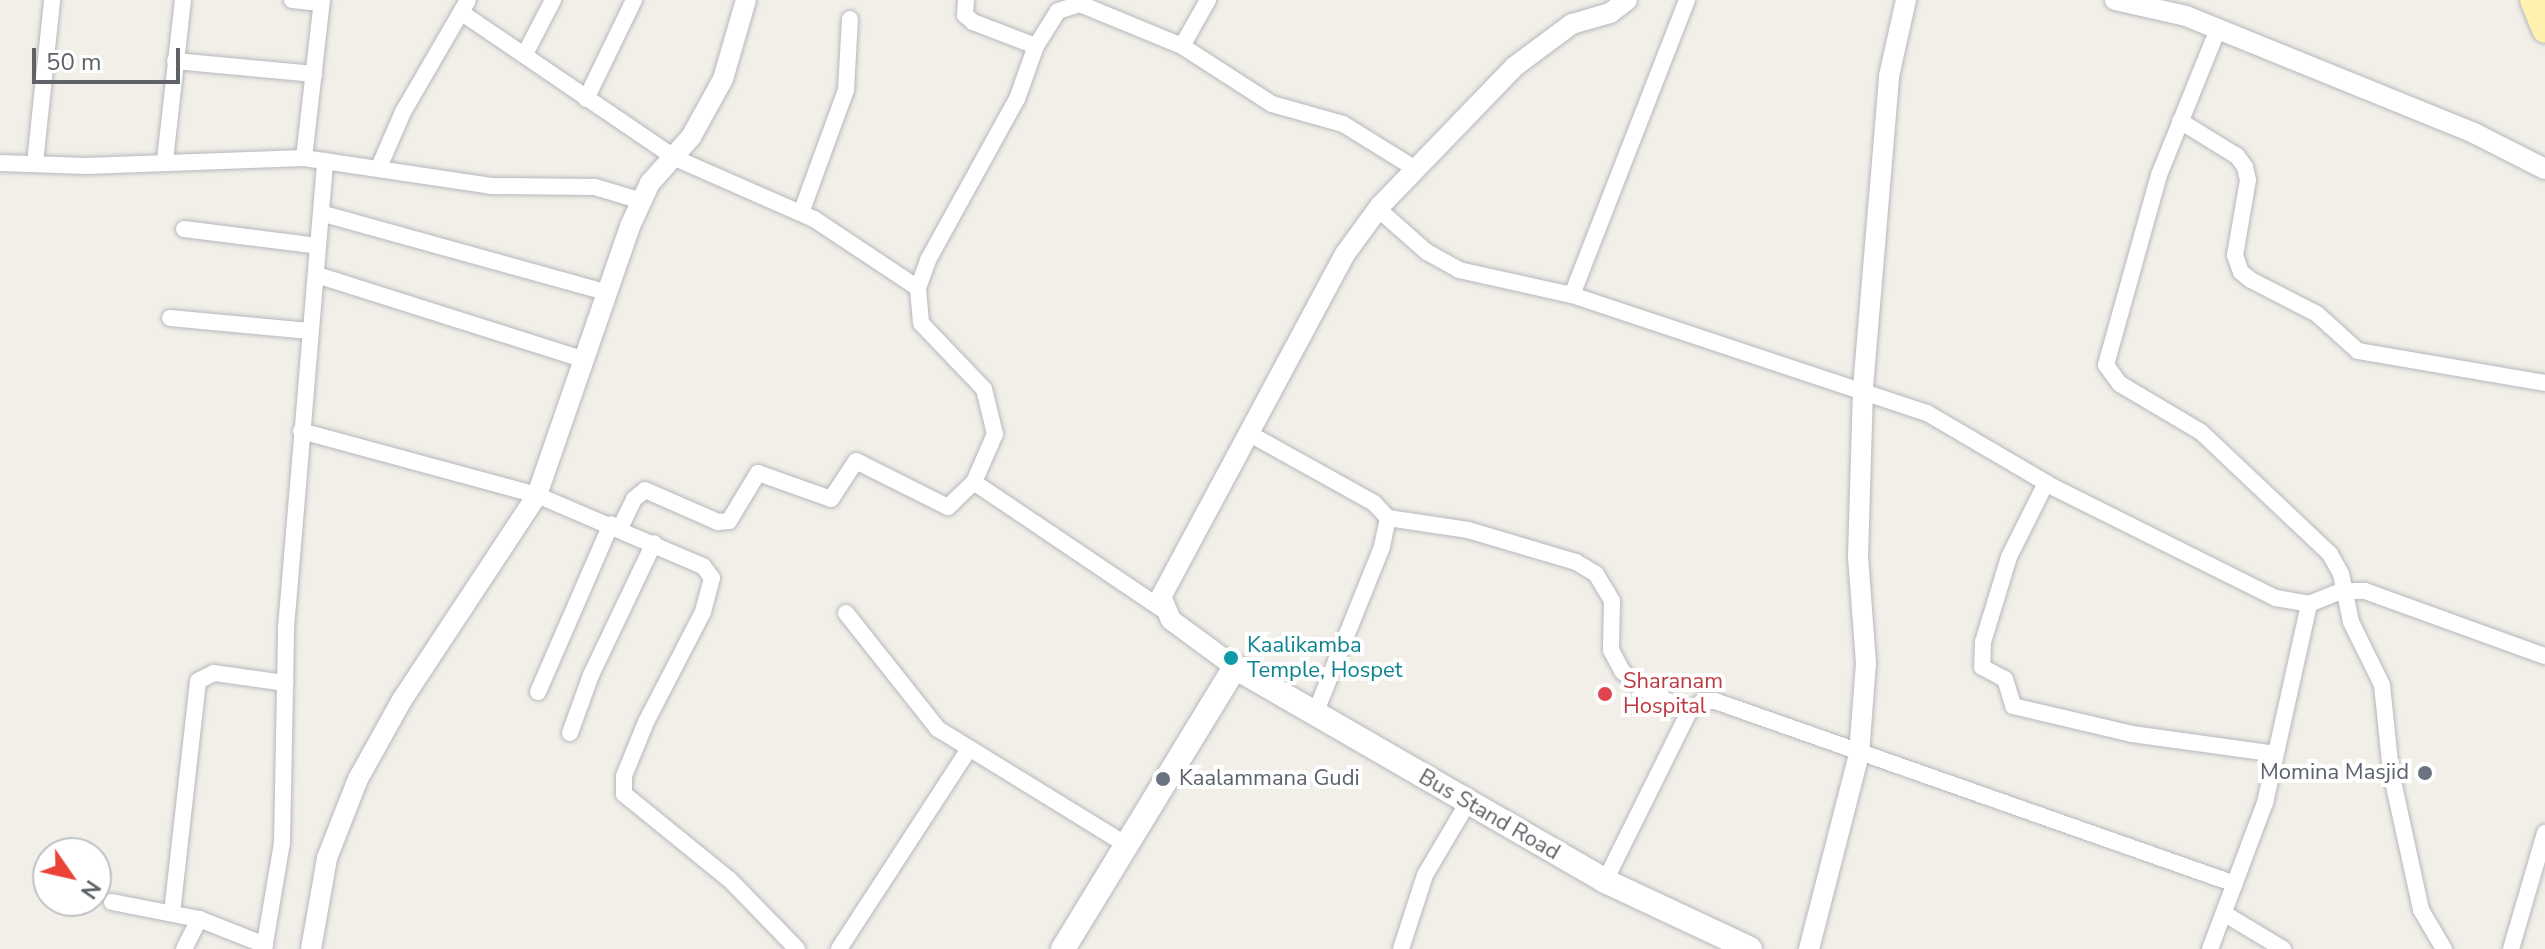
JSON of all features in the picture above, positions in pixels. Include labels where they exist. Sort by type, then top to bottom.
[{"type":"main road","points":[[2533,0],[2545,30]]},
{"type":"main road","points":[[1063,949],[1123,843],[1179,763],[1235,667]]},
{"type":"main road","name":"Bus Stand Road","points":[[1235,667],[1467,804],[1605,881],[1750,949]]},
{"type":"street","points":[[35,163],[52,0]]},
{"type":"street","points":[[165,160],[183,0]]},
{"type":"street","points":[[292,0],[321,1],[304,158]]},
{"type":"street","points":[[525,54],[553,0]]},
{"type":"street","points":[[586,99],[634,0]]},
{"type":"street","points":[[311,949],[327,858],[358,779],[402,700],[537,495],[642,201],[650,183],[675,158],[723,79],[746,0]]},
{"type":"street","points":[[966,0],[965,15],[973,22],[1036,46]]},
{"type":"street","points":[[1182,46],[1208,0]]},
{"type":"street","points":[[1162,609],[1165,583],[1250,434],[1345,254],[1378,209],[1548,39],[1627,0]]},
{"type":"street","points":[[1572,295],[1687,0]]},
{"type":"street","points":[[1809,949],[1859,754],[1866,663],[1858,557],[1863,388],[1889,76],[1906,0]]},
{"type":"street","points":[[2115,0],[2218,29],[2474,133],[2545,169]]},
{"type":"street","points":[[538,692],[615,526],[634,499],[645,490],[718,522],[729,521],[758,473],[831,499],[856,461],[948,507],[974,482],[995,434],[984,389],[921,323],[918,288],[946,223],[1017,99],[1036,46],[1058,11],[1080,4],[1182,46],[1272,104],[1343,124],[1416,169]]},
{"type":"street","points":[[380,165],[403,112],[465,7],[586,99],[675,158],[842,234],[918,288]]},
{"type":"street","points":[[801,213],[846,90],[850,19]]},
{"type":"street","points":[[2218,29],[2180,121],[2134,253],[2106,365],[2120,384],[2201,432],[2330,554],[2341,574],[2342,591],[2351,622],[2382,685],[2391,772],[2421,910],[2444,949]]},
{"type":"street","points":[[175,61],[314,74]]},
{"type":"street","points":[[2180,121],[2237,156],[2245,167],[2248,180],[2235,255],[2241,272],[2251,280],[2317,314],[2358,351],[2545,383]]},
{"type":"street","points":[[0,163],[86,166],[165,160],[304,158],[380,165],[491,186],[595,187],[642,201]]},
{"type":"street","points":[[112,902],[199,919],[265,947],[282,843],[285,683],[301,431],[318,246],[324,214],[325,161]]},
{"type":"street","points":[[1378,209],[1427,252],[1459,270],[1572,295],[1863,388],[1927,413],[2046,483],[2276,598],[2309,604],[2342,591],[2365,591],[2545,656]]},
{"type":"street","points":[[324,214],[608,293]]},
{"type":"street","points":[[184,229],[318,246]]},
{"type":"street","points":[[317,275],[585,360]]},
{"type":"street","points":[[170,318],[309,331]]},
{"type":"street","points":[[301,431],[537,495],[703,566],[712,578],[710,588],[646,722],[624,776],[624,794],[730,880],[797,949]]},
{"type":"street","points":[[1250,434],[1374,503],[1388,518],[1468,530],[1576,562],[1596,574],[1612,601],[1611,650],[1622,671],[1638,686],[1689,712]]},
{"type":"street","points":[[974,482],[1162,609],[1235,667]]},
{"type":"street","points":[[2046,483],[2009,557],[1983,642],[1982,667],[2005,679],[2013,706],[2162,739],[2276,754]]},
{"type":"street","points":[[1315,714],[1382,547],[1388,518]]},
{"type":"street","points":[[570,733],[591,675],[654,543]]},
{"type":"street","points":[[2210,949],[2251,849],[2276,754],[2309,604]]},
{"type":"street","points":[[846,613],[938,729],[1123,843]]},
{"type":"street","points":[[172,913],[198,681],[214,673],[285,683]]},
{"type":"street","points":[[1605,881],[1689,712],[1703,701],[1715,701],[2235,884]]},
{"type":"street","points":[[839,949],[969,749]]},
{"type":"street","points":[[1401,949],[1418,889],[1467,804]]},
{"type":"street","points":[[2511,949],[2545,833]]},
{"type":"street","points":[[2225,914],[2283,949]]},
{"type":"street","points":[[184,949],[199,919]]},
{"type":"place","name":"Kaalikamba Temple, Hospet","points":[[1231,658]]},
{"type":"place","name":"Sharanam Hospital","points":[[1605,694]]},
{"type":"place","name":"Momina Masjid","points":[[2425,773]]},
{"type":"place","name":"Kaalammana Gudi","points":[[1163,779]]}]
